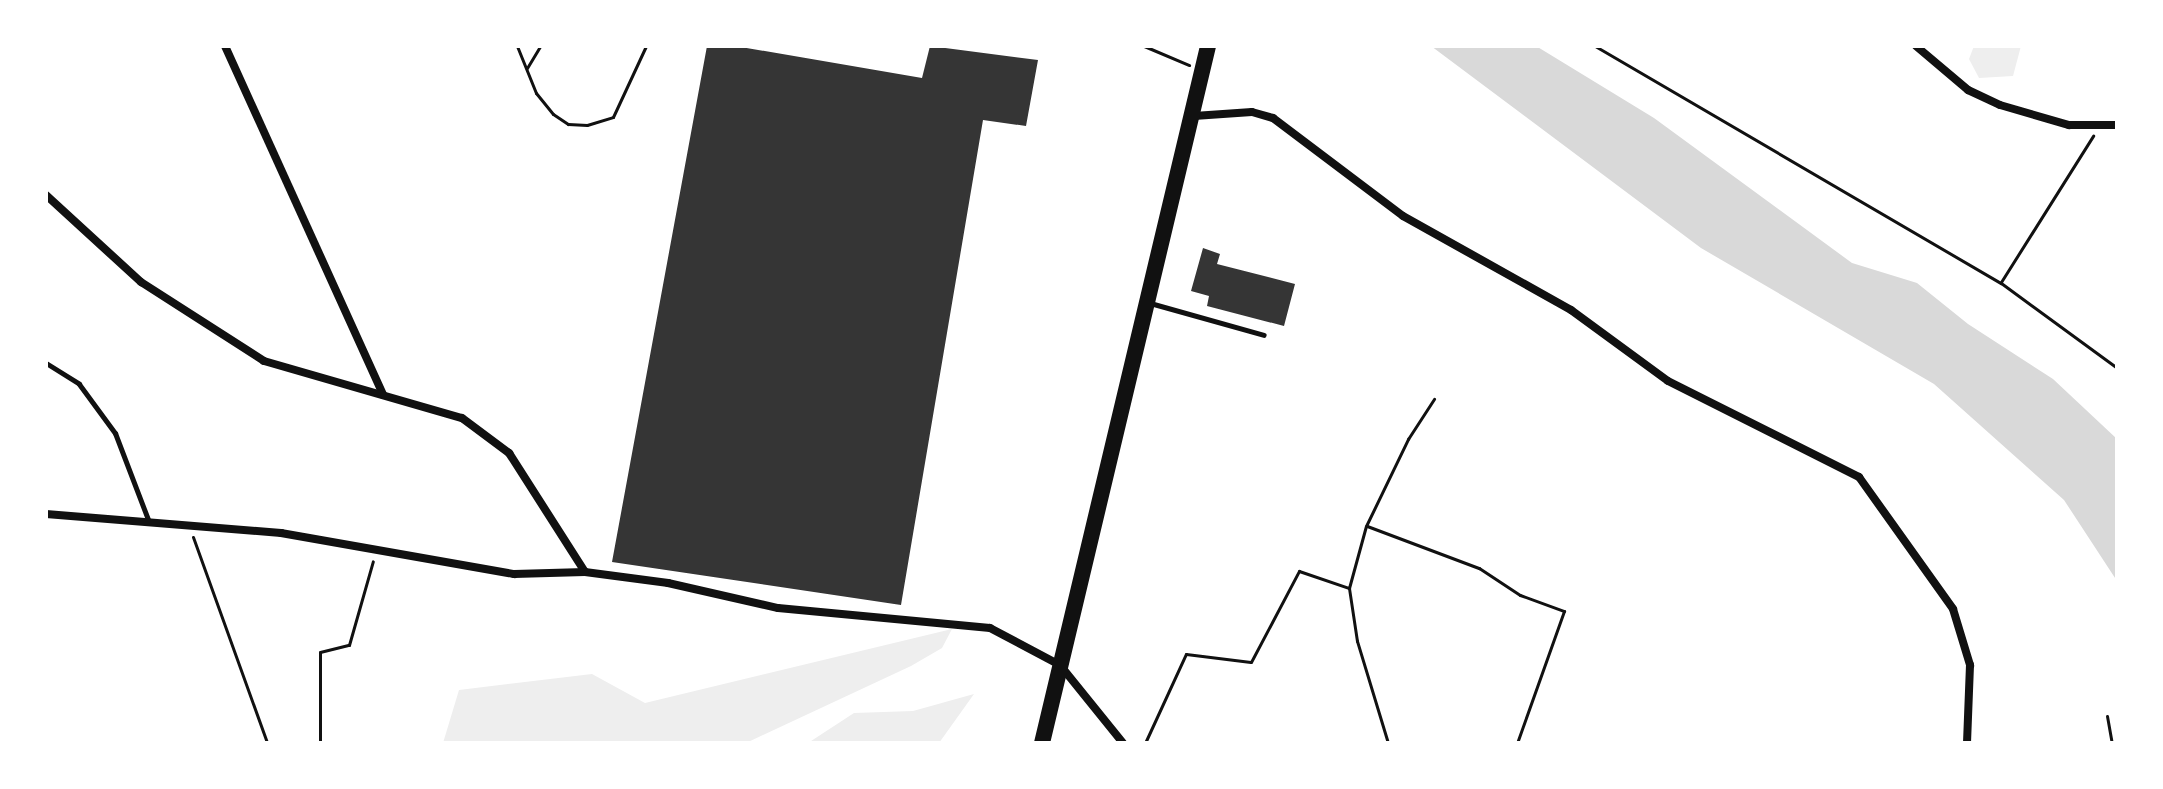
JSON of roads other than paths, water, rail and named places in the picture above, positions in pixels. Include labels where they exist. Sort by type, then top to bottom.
[{"type":"main road","points":[[1042,743],[1194,116],[1208,46]]},
{"type":"street","points":[[225,46],[383,395]]},
{"type":"street","points":[[1916,46],[1968,90],[2000,105],[2047,121],[2117,125]]},
{"type":"street","points":[[1194,116],[1252,112],[1273,118],[1403,216],[1571,310],[1668,381],[1859,477],[1953,609],[1970,665],[1967,743]]},
{"type":"street","points":[[47,197],[141,282],[223,339],[264,361],[462,418],[509,453],[585,572]]},
{"type":"street","points":[[46,514],[281,533],[514,574],[585,572],[668,583],[778,608],[990,628],[1060,665],[1123,743]]},
{"type":"lane","points":[[1149,303],[1264,335]]},
{"type":"lane","points":[[46,363],[79,384],[115,433],[149,523]]}]
